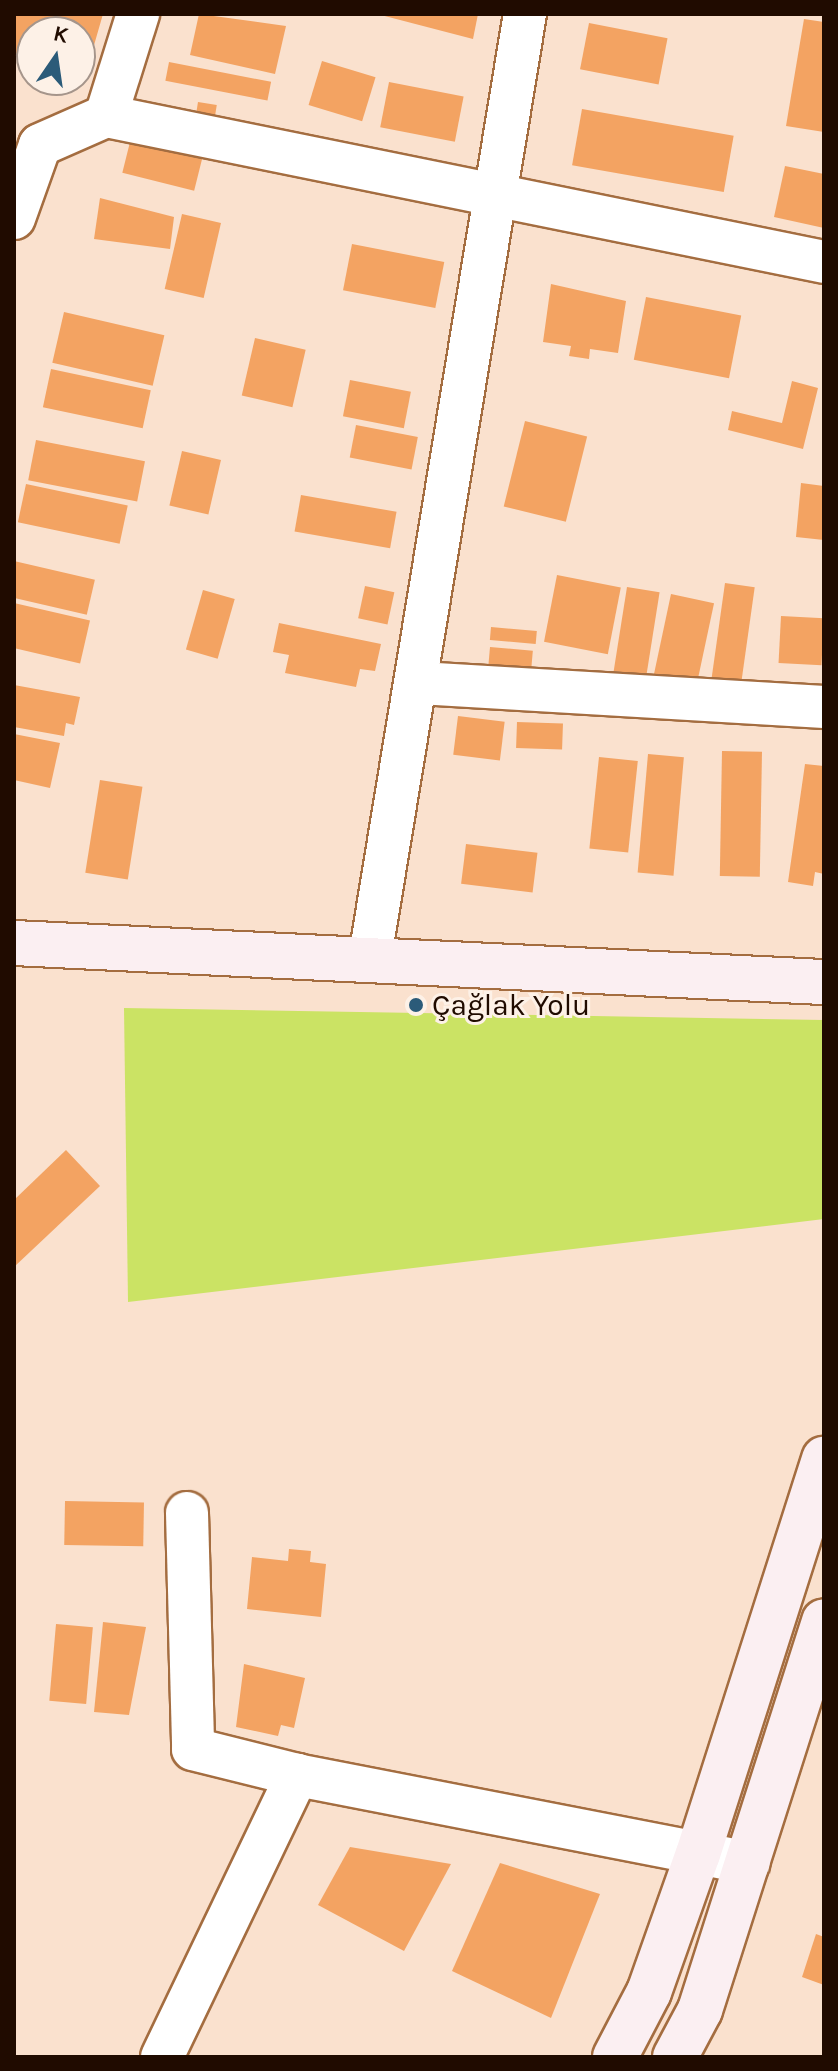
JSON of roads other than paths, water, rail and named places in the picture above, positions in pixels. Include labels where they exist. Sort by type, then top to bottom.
[{"type":"street","points":[[106,116],[138,14]]},
{"type":"street","points":[[370,957],[419,683],[492,200],[525,14]]},
{"type":"street","points":[[16,201],[40,145],[106,116],[492,200],[824,262]]},
{"type":"street","points":[[419,683],[824,707]]},
{"type":"street","points":[[14,943],[370,957],[824,982]]},
{"type":"street","points":[[615,2057],[649,1992],[698,1854],[824,1459]]},
{"type":"street","points":[[187,1513],[193,1749],[297,1775],[748,1863]]},
{"type":"street","points":[[675,2057],[700,2010],[824,1621]]},
{"type":"street","points":[[162,2057],[297,1775]]},
{"type":"place","name":"Çağlak Yolu","points":[[416,1005]]}]
